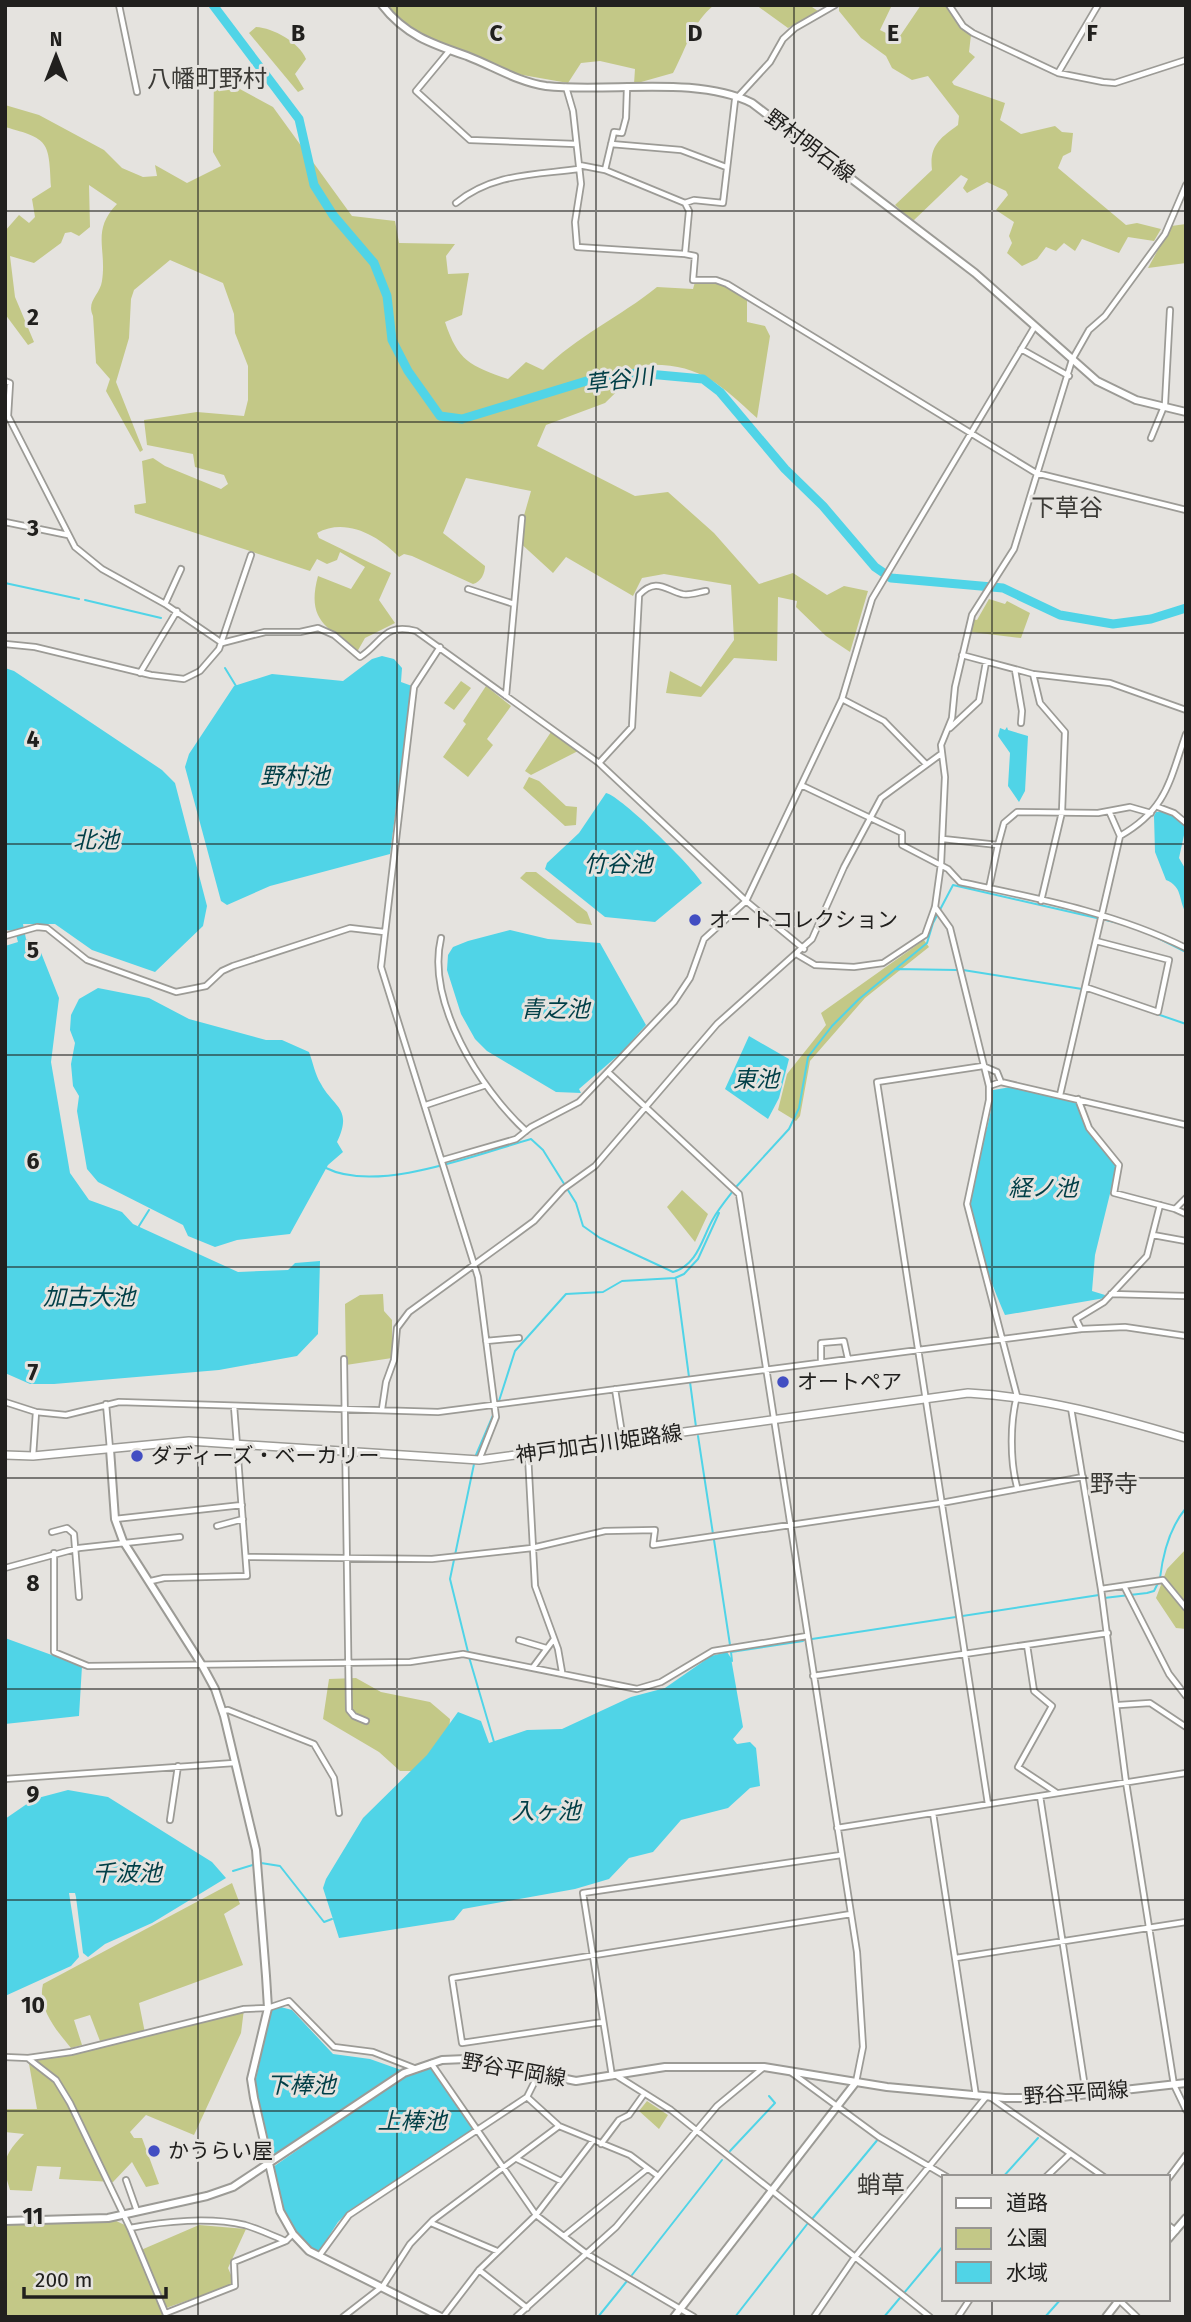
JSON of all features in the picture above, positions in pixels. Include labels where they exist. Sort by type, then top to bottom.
[{"type":"main road","name":"野村明石線","points":[[382,5],[408,33],[525,80],[566,87],[696,91],[740,97],[789,129],[904,217],[975,273],[1072,360],[1113,390],[1186,412]]},
{"type":"main road","name":"神戸加古川姫路線","points":[[5,1455],[33,1456],[189,1441],[238,1442],[479,1460],[968,1393],[1017,1396],[1071,1406],[1186,1438]]},
{"type":"main road","points":[[110,1449],[115,1519],[123,1541],[151,1581],[215,1689],[257,1859],[268,2008],[251,2078],[280,2211],[293,2234],[318,2257],[383,2286],[442,2317]]},
{"type":"main road","name":"野谷平岡線","points":[[5,2221],[124,2216],[233,2187],[329,2120],[414,2068],[430,2062],[466,2060],[576,2081],[673,2066],[764,2067],[856,2082],[988,2097],[1053,2098],[1186,2083]]},
{"type":"main road","points":[[674,2317],[838,2109],[856,2082]]},
{"type":"main road","points":[[1170,2237],[1186,2218]]},
{"type":"main road","points":[[1106,2317],[1118,2301]]},
{"type":"street","points":[[119,5],[137,92]]},
{"type":"street","points":[[456,203],[476,187],[545,170],[579,167],[604,170],[685,203],[694,200],[723,203],[735,100],[770,62],[783,39],[794,28],[835,5]]},
{"type":"street","points":[[949,5],[963,26],[973,33],[1059,73],[1115,83],[1186,60]]},
{"type":"street","points":[[1059,73],[1098,5]]},
{"type":"street","points":[[450,50],[416,91],[470,140],[576,144]]},
{"type":"street","points":[[566,87],[573,111],[581,192],[575,222],[577,247],[695,256],[693,280],[716,280],[727,284],[1036,473],[1186,510]]},
{"type":"street","points":[[604,170],[614,132],[622,133],[626,118],[627,88]]},
{"type":"street","points":[[611,144],[681,150],[726,167]]},
{"type":"street","points":[[798,955],[815,965],[854,967],[883,963],[925,935],[935,907],[941,864],[944,777],[941,745],[949,728],[972,615],[1014,549],[1072,360],[1089,330],[1105,316],[1165,234],[1186,185]]},
{"type":"street","points":[[685,203],[689,211],[685,254]]},
{"type":"street","points":[[1151,438],[1163,407],[1170,310]]},
{"type":"street","points":[[444,1163],[516,1139],[579,1102],[610,1074],[674,1002],[690,978],[710,930],[746,901],[842,699],[867,612],[881,580],[1035,326]]},
{"type":"street","points":[[1021,349],[1069,376]]},
{"type":"street","points":[[5,381],[10,383],[8,416],[69,536],[86,559],[177,611],[222,643],[265,632],[300,632],[318,628],[334,635],[360,657],[386,632],[409,629],[440,647],[599,763],[659,816],[746,901],[804,949]]},
{"type":"street","points":[[506,697],[522,518]]},
{"type":"street","points":[[5,522],[69,536]]},
{"type":"street","points":[[5,643],[35,647],[141,673],[184,679],[200,671],[222,643],[251,555]]},
{"type":"street","points":[[165,604],[181,569]]},
{"type":"street","points":[[599,763],[632,727],[639,595],[649,587],[665,586],[681,594],[706,591]]},
{"type":"street","points":[[468,589],[513,604]]},
{"type":"street","points":[[141,673],[177,611]]},
{"type":"street","points":[[440,647],[414,687],[381,967],[475,1263],[496,1417],[479,1460]]},
{"type":"street","points":[[962,655],[1033,674],[1110,683],[1186,710]]},
{"type":"street","points":[[949,728],[979,701],[986,662]]},
{"type":"street","points":[[1015,670],[1022,710],[1021,723]]},
{"type":"street","points":[[1033,674],[1040,703],[1065,732],[1062,812],[1041,901]]},
{"type":"street","points":[[842,699],[884,721],[926,764]]},
{"type":"street","points":[[1120,836],[1147,820],[1158,807],[1183,750],[1186,734]]},
{"type":"street","points":[[382,1409],[400,1322],[534,1221],[565,1187],[595,1166],[717,1024],[761,982],[804,949],[812,939],[869,820],[889,790],[941,753]]},
{"type":"street","points":[[801,785],[902,834],[902,845],[941,864],[960,882],[1101,915],[1162,935],[1186,948]]},
{"type":"street","points":[[989,888],[1004,823],[1017,812],[1109,811],[1130,807],[1152,813]]},
{"type":"street","points":[[1158,807],[1174,813],[1186,823]]},
{"type":"street","points":[[1060,1095],[1120,836],[1109,811]]},
{"type":"street","points":[[943,839],[998,845]]},
{"type":"street","points":[[935,907],[950,928],[989,1086],[989,1100],[967,1204],[1000,1340],[1017,1396],[1014,1408],[1014,1476],[1017,1487]]},
{"type":"street","points":[[5,936],[37,927],[52,930],[64,944],[87,960],[184,992],[206,986],[222,971],[233,966],[349,928],[384,932]]},
{"type":"street","points":[[440,938],[436,961],[451,1019],[463,1047],[497,1103],[526,1131]]},
{"type":"street","points":[[1085,987],[1158,1012],[1169,960],[1096,941]]},
{"type":"street","points":[[988,1804],[877,1082],[983,1066],[997,1072],[1001,1083]]},
{"type":"street","points":[[610,1074],[734,1190],[766,1369],[858,1954],[863,2046],[856,2082]]},
{"type":"street","points":[[989,1086],[1001,1083],[1186,1125]]},
{"type":"street","points":[[426,1105],[486,1085]]},
{"type":"street","points":[[1078,1099],[1089,1128],[1119,1165],[1114,1193],[1186,1214]]},
{"type":"street","points":[[1175,1209],[1186,1198]]},
{"type":"street","points":[[1081,1329],[1076,1319],[1104,1302],[1147,1256],[1160,1205]]},
{"type":"street","points":[[1153,1236],[1186,1241]]},
{"type":"street","points":[[1110,1294],[1186,1296]]},
{"type":"street","points":[[5,1402],[36,1412],[81,1414],[119,1402],[382,1409],[430,1413],[1081,1329],[1125,1327],[1186,1336]]},
{"type":"street","points":[[486,1341],[519,1338]]},
{"type":"street","points":[[821,1362],[821,1343],[844,1341],[848,1359]]},
{"type":"street","points":[[344,1359],[347,1410],[349,1710],[366,1721]]},
{"type":"street","points":[[615,1389],[623,1441]]},
{"type":"street","points":[[106,1404],[110,1449]]},
{"type":"street","points":[[151,1581],[164,1578],[247,1576],[234,1406]]},
{"type":"street","points":[[1071,1406],[1119,1705],[1126,1782],[1174,2085],[1186,2110]]},
{"type":"street","points":[[33,1456],[36,1412]]},
{"type":"street","points":[[528,1455],[535,1586],[554,1639],[562,1672]]},
{"type":"street","points":[[247,1558],[453,1557],[532,1548],[605,1531],[655,1530],[653,1545],[942,1503],[1017,1487],[1083,1477]]},
{"type":"street","points":[[115,1519],[242,1505]]},
{"type":"street","points":[[217,1526],[243,1519]]},
{"type":"street","points":[[52,1532],[71,1530],[76,1548],[79,1597]]},
{"type":"street","points":[[5,1568],[76,1548],[180,1537]]},
{"type":"street","points":[[54,1553],[54,1652],[88,1666],[410,1662],[463,1654],[534,1666],[637,1689],[661,1682],[713,1651],[807,1636]]},
{"type":"street","points":[[1101,1589],[1163,1580],[1186,1608]]},
{"type":"street","points":[[1124,1586],[1168,1674],[1186,1696]]},
{"type":"street","points":[[813,1676],[1108,1633]]},
{"type":"street","points":[[534,1666],[554,1639]]},
{"type":"street","points":[[519,1640],[546,1647]]},
{"type":"street","points":[[1027,1644],[1034,1691],[1052,1706],[1018,1767],[1058,1793]]},
{"type":"street","points":[[1119,1705],[1150,1703],[1186,1727]]},
{"type":"street","points":[[222,1712],[228,1710],[314,1744],[334,1778],[339,1813]]},
{"type":"street","points":[[5,1779],[234,1763]]},
{"type":"street","points":[[170,1820],[178,1766]]},
{"type":"street","points":[[837,1828],[1186,1773]]},
{"type":"street","points":[[1040,1796],[1086,2094]]},
{"type":"street","points":[[933,1813],[976,2096]]},
{"type":"street","points":[[841,1855],[583,1892],[603,2021],[615,2077],[696,2129],[930,2317]]},
{"type":"street","points":[[603,2021],[462,2043],[453,1976],[851,1914]]},
{"type":"street","points":[[956,1958],[1186,1922]]},
{"type":"street","points":[[5,2056],[28,2058],[100,2046],[244,2008],[268,2008],[275,2003],[289,2001],[334,2047],[373,2052],[414,2068]]},
{"type":"street","points":[[28,2058],[56,2080],[130,2228],[166,2315],[235,2286],[234,2262],[286,2241],[293,2234]]},
{"type":"street","points":[[430,2062],[536,2215],[587,2254],[682,2307],[694,2317]]},
{"type":"street","points":[[516,2317],[616,2227],[717,2106],[764,2067]]},
{"type":"street","points":[[789,2070],[879,2137],[944,2175]]},
{"type":"street","points":[[318,2257],[349,2215],[527,2097],[538,2075]]},
{"type":"street","points":[[601,2144],[644,2094]]},
{"type":"street","points":[[527,2097],[559,2126],[630,2155],[658,2176]]},
{"type":"street","points":[[814,2317],[855,2257],[988,2097],[1101,2175]]},
{"type":"street","points":[[343,2317],[383,2286],[410,2244],[431,2223],[559,2126]]},
{"type":"street","points":[[442,2317],[479,2270],[536,2215],[592,2141]]},
{"type":"street","points":[[1048,2175],[1069,2154]]},
{"type":"street","points":[[1170,2176],[1186,2155]]},
{"type":"street","points":[[516,2159],[561,2181]]},
{"type":"street","points":[[564,2236],[647,2169]]},
{"type":"street","points":[[126,2180],[138,2212]]},
{"type":"street","points":[[130,2228],[153,2223],[244,2225],[286,2241]]},
{"type":"street","points":[[431,2223],[498,2252]]},
{"type":"street","points":[[1170,2227],[1175,2231]]},
{"type":"street","points":[[479,2270],[527,2308]]},
{"type":"street","points":[[958,2317],[970,2301]]},
{"type":"street","points":[[1120,2301],[1137,2317]]},
{"type":"green space","points":[[387,5],[714,5],[695,28],[673,73],[634,84],[635,69],[600,61],[581,63],[568,83],[517,74],[402,25]]},
{"type":"green space","points":[[756,5],[809,5],[818,11],[788,28]]},
{"type":"green space","points":[[892,5],[880,30],[898,39],[921,5],[947,5],[971,35],[969,52],[975,57],[952,82],[954,85],[1005,103],[1000,120],[1021,134],[1055,126],[1062,132],[1073,133],[1071,152],[1063,156],[1058,168],[1126,225],[1137,223],[1161,229],[1154,241],[1128,237],[1119,253],[1082,239],[1075,251],[1064,243],[1056,251],[1046,247],[1037,259],[1022,266],[1007,253],[1012,243],[1009,236],[1014,222],[996,210],[1008,195],[1006,191],[987,182],[967,193],[963,188],[968,179],[961,175],[913,221],[895,205],[932,170],[932,155],[937,143],[958,125],[959,116],[928,76],[912,80],[892,68],[886,56],[861,38],[839,11],[839,7]]},
{"type":"green space","points":[[256,27],[285,37],[303,53],[306,59],[295,74],[304,89],[298,92],[249,33]]},
{"type":"green space","points":[[214,75],[273,107],[352,216],[395,221],[399,243],[455,244],[446,256],[448,274],[469,273],[462,315],[445,322],[461,354],[484,370],[508,379],[526,362],[543,370],[570,347],[657,287],[693,289],[695,282],[720,282],[747,300],[747,322],[765,326],[770,336],[757,418],[719,385],[694,371],[663,365],[644,365],[605,403],[546,425],[537,446],[635,496],[668,492],[714,533],[759,584],[793,573],[827,595],[844,586],[868,591],[850,652],[826,636],[796,607],[797,601],[778,597],[777,661],[734,658],[701,697],[666,693],[670,671],[701,687],[734,640],[731,585],[664,574],[642,578],[633,596],[566,557],[553,573],[517,540],[531,491],[466,478],[443,533],[485,566],[482,577],[473,584],[412,556],[404,554],[399,557],[382,542],[361,531],[339,527],[317,533],[319,538],[391,573],[379,600],[395,623],[365,638],[357,652],[322,621],[317,613],[315,591],[318,576],[351,589],[365,567],[340,552],[337,560],[327,564],[317,559],[310,571],[135,513],[134,505],[146,503],[142,461],[153,458],[165,466],[221,489],[228,484],[224,475],[195,467],[193,454],[147,445],[144,420],[197,412],[244,416],[248,400],[248,366],[235,333],[234,314],[223,283],[170,260],[134,290],[129,338],[116,382],[143,450],[140,452],[106,391],[110,379],[96,363],[91,311],[92,302],[102,281],[104,223],[117,204],[89,185],[90,227],[79,236],[71,232],[65,233],[61,243],[34,263],[10,256],[15,297],[34,342],[28,345],[5,314],[5,231],[19,215],[29,223],[35,217],[32,199],[51,187],[49,160],[44,144],[30,135],[5,127],[5,105],[39,115],[104,150],[122,168],[143,177],[157,176],[155,165],[187,183],[221,166],[213,152]]},
{"type":"green space","points":[[1186,224],[1186,263],[1148,268],[1171,226]]},
{"type":"green space","points":[[989,599],[1005,604],[1007,601],[1030,613],[1021,638],[971,632],[973,619],[977,620]]},
{"type":"green space","points":[[461,681],[471,688],[454,710],[444,703]]},
{"type":"green space","points":[[486,686],[511,706],[487,739],[493,745],[468,777],[443,757],[466,724],[463,721]]},
{"type":"green space","points":[[551,732],[578,751],[531,775],[525,771]]},
{"type":"green space","points":[[529,777],[539,781],[566,806],[577,807],[576,825],[565,826],[523,788]]},
{"type":"green space","points":[[526,872],[536,872],[587,912],[592,925],[577,923],[520,878]]},
{"type":"green space","points":[[924,940],[929,947],[865,998],[810,1061],[800,1116],[796,1121],[778,1110],[787,1074],[826,1025],[821,1013]]},
{"type":"green space","points":[[682,1190],[708,1214],[695,1242],[667,1207]]},
{"type":"green space","points":[[383,1294],[384,1311],[392,1320],[392,1358],[346,1365],[345,1304],[360,1295]]},
{"type":"green space","points":[[1186,1549],[1186,1629],[1176,1628],[1156,1598],[1167,1569]]},
{"type":"green space","points":[[356,1678],[381,1692],[430,1702],[450,1719],[448,1747],[417,1771],[400,1771],[379,1752],[323,1719],[329,1679]]},
{"type":"green space","points":[[232,1883],[240,1904],[224,1914],[243,1965],[139,2003],[145,2033],[244,2009],[241,2033],[194,2135],[146,2115],[130,2132],[134,2138],[142,2138],[159,2184],[146,2187],[132,2162],[113,2182],[59,2179],[61,2167],[37,2166],[32,2191],[10,2190],[6,2159],[24,2134],[5,2132],[5,2109],[37,2109],[28,2058],[79,2050],[136,2035],[100,2041],[90,2015],[74,2020],[82,2045],[71,2048],[54,2027],[46,2010],[43,1984]]},
{"type":"green space","points":[[647,2101],[668,2115],[659,2129],[639,2111]]},
{"type":"green space","points":[[114,2220],[127,2226],[164,2317],[5,2317],[5,2225]]},
{"type":"green space","points":[[199,2225],[246,2229],[228,2268],[235,2284],[166,2308],[141,2250]]},
{"type":"water","name":"野村池","points":[[382,656],[394,659],[402,668],[401,682],[412,686],[390,854],[270,886],[227,905],[221,901],[185,767],[189,754],[234,686],[272,674],[343,681],[372,659]]},
{"type":"water","points":[[5,668],[14,671],[162,770],[175,783],[207,906],[203,926],[155,972],[92,950],[55,924],[23,924],[26,939],[36,940],[59,998],[51,1062],[70,1173],[89,1200],[122,1212],[133,1224],[238,1272],[288,1270],[295,1263],[320,1261],[318,1334],[297,1356],[219,1370],[54,1384],[30,1384],[5,1373],[5,946],[18,942],[15,931],[5,930]]},
{"type":"water","points":[[1007,727],[1008,730],[1028,736],[1025,791],[1019,802],[1008,786],[1010,753],[998,736],[1000,728],[1005,730]]},
{"type":"water","name":"竹谷池","points":[[606,793],[626,806],[657,833],[702,883],[655,922],[605,917],[545,869],[547,863],[579,833]]},
{"type":"water","points":[[1168,811],[1186,826],[1179,858],[1186,870],[1186,913],[1178,890],[1166,880],[1155,852],[1154,816],[1156,812]]},
{"type":"water","name":"青之池","points":[[510,930],[548,939],[600,943],[646,1025],[622,1052],[579,1089],[581,1093],[556,1092],[487,1051],[475,1039],[461,1014],[447,970],[448,955],[453,947]]},
{"type":"water","points":[[98,988],[149,998],[189,1019],[266,1040],[282,1040],[309,1052],[319,1080],[340,1109],[343,1122],[337,1142],[343,1152],[328,1165],[290,1234],[237,1240],[215,1247],[188,1236],[183,1225],[98,1182],[87,1169],[77,1111],[79,1096],[73,1086],[71,1064],[75,1043],[70,1030],[71,1015],[79,999]]},
{"type":"water","name":"東池","points":[[749,1036],[789,1059],[779,1098],[768,1119],[725,1089]]},
{"type":"water","name":"経ノ池","points":[[1011,1087],[1076,1101],[1086,1126],[1117,1165],[1095,1255],[1092,1291],[1105,1295],[1105,1298],[1005,1315],[977,1239],[971,1196],[990,1117],[993,1090]]},
{"type":"water","points":[[5,1638],[82,1666],[79,1716],[5,1724]]},
{"type":"water","name":"入ヶ池","points":[[727,1652],[731,1658],[743,1727],[733,1739],[737,1744],[750,1742],[756,1748],[760,1786],[750,1788],[728,1808],[681,1820],[653,1852],[629,1858],[609,1879],[575,1889],[463,1909],[454,1920],[339,1938],[323,1888],[326,1879],[363,1818],[427,1755],[458,1712],[481,1721],[489,1743],[527,1730],[562,1729],[631,1697],[665,1688],[711,1656]]},
{"type":"water","name":"千波池","points":[[68,1790],[108,1797],[212,1862],[226,1878],[152,1923],[105,1944],[88,1957],[83,1953],[75,1893],[69,1893],[79,1957],[71,1966],[5,1996],[5,1819],[34,1799]]},
{"type":"water","name":"下棒池","points":[[277,2006],[292,2010],[333,2054],[370,2059],[401,2070],[273,2156],[269,2154],[255,2083],[271,2010]]},
{"type":"water","name":"上棒池","points":[[429,2066],[475,2133],[350,2210],[338,2222],[318,2253],[298,2236],[291,2226],[281,2204],[273,2167],[404,2076]]},
{"type":"waterway","name":"草谷川","points":[[213,5],[299,119],[314,185],[333,215],[374,263],[387,296],[392,340],[408,371],[440,416],[462,419],[593,379],[637,373],[703,379],[720,392],[785,469],[823,506],[875,567],[891,578],[1003,588],[1060,615],[1113,624],[1151,619],[1186,608]]},
{"type":"waterway","points":[[5,583],[79,599]]},
{"type":"waterway","points":[[85,600],[161,618]]},
{"type":"waterway","points":[[225,668],[236,686]]},
{"type":"waterway","points":[[736,1187],[789,1129],[799,1108],[808,1057],[832,1026],[859,999],[927,943],[933,923],[953,885],[1123,924]]},
{"type":"waterway","points":[[1158,938],[1186,952]]},
{"type":"waterway","points":[[895,969],[957,970]]},
{"type":"waterway","points":[[963,970],[1082,989]]},
{"type":"waterway","points":[[1087,990],[1102,995]]},
{"type":"waterway","points":[[1157,1014],[1186,1024]]},
{"type":"waterway","points":[[326,1168],[347,1175],[372,1177],[399,1174],[456,1162],[531,1139],[543,1150],[576,1203],[583,1226],[600,1238],[673,1272],[694,1257],[715,1216],[733,1191]]},
{"type":"waterway","points":[[139,1226],[149,1210]]},
{"type":"waterway","points":[[499,1401],[515,1351],[566,1294],[603,1292],[622,1281],[675,1278],[684,1274],[698,1259],[719,1213]]},
{"type":"waterway","points":[[676,1279],[689,1377]]},
{"type":"waterway","points":[[690,1382],[696,1427]]},
{"type":"waterway","points":[[476,1455],[494,1413]]},
{"type":"waterway","points":[[698,1436],[713,1534]]},
{"type":"waterway","points":[[468,1652],[450,1579],[474,1464]]},
{"type":"waterway","points":[[1160,1578],[1168,1541],[1186,1508]]},
{"type":"waterway","points":[[714,1540],[730,1645]]},
{"type":"waterway","points":[[1104,1598],[1147,1593],[1154,1591],[1158,1583]]},
{"type":"waterway","points":[[812,1639],[1099,1595]]},
{"type":"waterway","points":[[732,1661],[731,1652],[803,1641]]},
{"type":"waterway","points":[[469,1657],[494,1742]]},
{"type":"waterway","points":[[261,1863],[280,1866],[324,1922],[332,1919]]},
{"type":"waterway","points":[[233,1871],[256,1864]]},
{"type":"waterway","points":[[730,2151],[775,2103],[769,2096]]},
{"type":"waterway","points":[[812,2219],[879,2138]]},
{"type":"waterway","points":[[1005,2175],[1038,2138]]},
{"type":"waterway","points":[[632,2275],[722,2160]]},
{"type":"waterway","points":[[735,2317],[808,2223]]},
{"type":"waterway","points":[[884,2317],[942,2247]]},
{"type":"waterway","points":[[598,2317],[627,2281]]},
{"type":"waterway","points":[[1045,2317],[1059,2301]]},
{"type":"place","name":"オートコレクション","points":[[695,920]]},
{"type":"place","name":"オートペア","points":[[783,1382]]},
{"type":"place","name":"ダディーズ・ベーカリー","points":[[137,1456]]},
{"type":"place","name":"かうらい屋","points":[[154,2151]]},
{"type":"district","name":"八幡町野村","points":[[207,79]]},
{"type":"district","name":"下草谷","points":[[1067,508]]},
{"type":"district","name":"野寺","points":[[1114,1484]]},
{"type":"district","name":"蛸草","points":[[881,2185]]},
{"type":"water label","name":"北池","points":[[96,840]]},
{"type":"water label","name":"加古大池","points":[[89,1297]]}]
